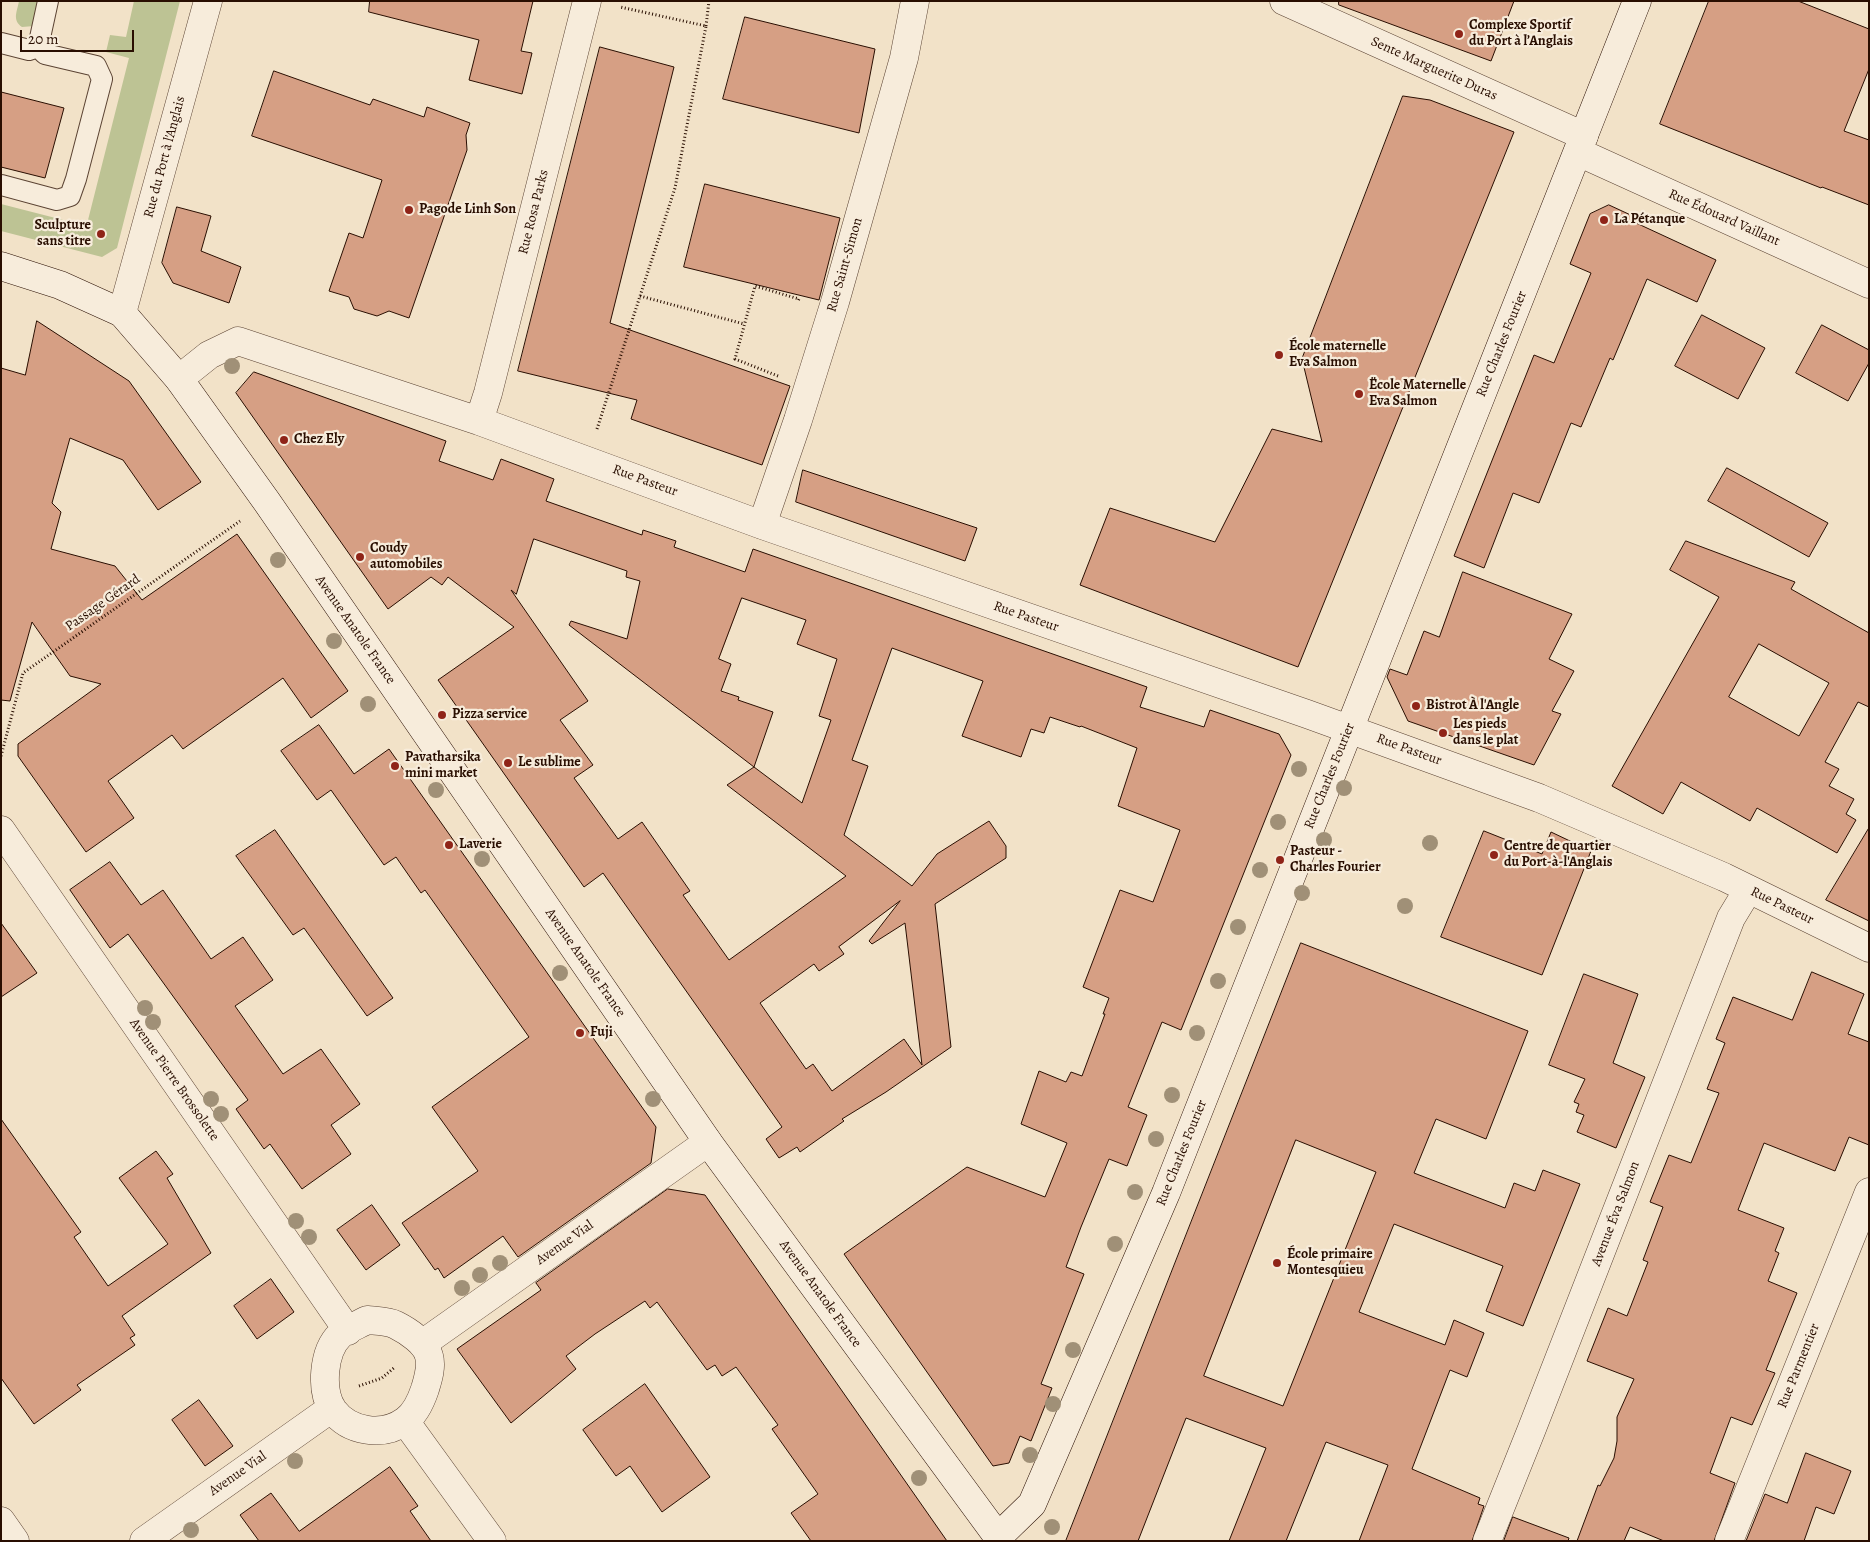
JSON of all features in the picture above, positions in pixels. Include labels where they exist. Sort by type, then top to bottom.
[{"type":"street","name":"Rue du Port à l'Anglais","points":[[122,313],[208,1]]},
{"type":"street","name":"Rue Rosa Parks","points":[[479,421],[495,365],[587,1]]},
{"type":"street","name":"Rue Saint-Simon","points":[[762,525],[798,420],[835,302],[904,58],[915,1]]},
{"type":"street","name":"Sente Marguerite Duras","points":[[1284,1],[1581,144]]},
{"type":"street","name":"Rue Charles Fourier","points":[[999,1539],[1032,1504],[1166,1193],[1637,1]]},
{"type":"street","name":"Rue Édouard Vaillant","points":[[1581,144],[1869,284]]},
{"type":"street","points":[[1,266],[60,286],[122,313]]},
{"type":"street","name":"Avenue Anatole France","points":[[122,313],[179,379],[267,502],[708,1142],[999,1539]]},
{"type":"street","name":"Rue Pasteur","points":[[179,379],[209,355],[238,341],[479,421],[762,525],[1349,728],[1554,804],[1724,876],[1748,890],[1869,948]]},
{"type":"street","name":"Avenue Pierre Brossolette","points":[[1,830],[348,1331]]},
{"type":"street","name":"Avenue Éva Salmon","points":[[1487,1541],[1731,918],[1748,890]]},
{"type":"street","name":"Avenue Vial","points":[[422,1344],[708,1142]]},
{"type":"street","name":"Rue Parmentier","points":[[1729,1541],[1869,1192]]},
{"type":"street","points":[[367,1320],[396,1325],[422,1344],[429,1355],[429,1377],[417,1408],[405,1421],[388,1428],[370,1430],[356,1427],[340,1418],[332,1408],[325,1380],[330,1350],[340,1336],[367,1320]]},
{"type":"street","name":"Avenue Vial","points":[[144,1541],[332,1408]]},
{"type":"street","points":[[405,1421],[492,1541]]},
{"type":"street","points":[[1,1521],[15,1541]]},
{"type":"lane","points":[[38,47],[48,1]]},
{"type":"lane","points":[[1,43],[29,50],[38,47]]},
{"type":"lane","points":[[1,185],[57,200],[70,196],[76,178],[102,79],[96,66],[45,54],[38,47]]},
{"type":"path","points":[[596,432],[675,188],[706,26],[709,1]]},
{"type":"path","points":[[617,6],[706,26]]},
{"type":"path","points":[[781,368],[778,376],[735,359],[755,286],[799,299],[797,308]]},
{"type":"path","points":[[640,296],[744,324]]},
{"type":"path","name":"Passage Gérard","points":[[1,756],[23,673],[267,502]]},
{"type":"path","points":[[332,1408],[350,1390],[382,1378],[422,1344]]},
{"type":"green space","points":[[19,1],[43,1],[34,26],[22,27],[17,22],[16,15]]},
{"type":"green space","points":[[134,1],[180,1],[117,248],[102,257],[1,231],[1,204],[75,223],[82,223],[88,220],[129,58],[106,52],[110,35],[126,37]]},
{"type":"building","points":[[370,1],[533,1],[521,51],[532,53],[522,94],[469,80],[479,40],[369,12]]},
{"type":"building","name":"Complexe Sportif du Port à l’Anglais","points":[[1339,1],[1514,1],[1491,61],[1339,5]]},
{"type":"building","points":[[1709,1],[1798,1],[1869,29],[1869,69],[1844,131],[1869,140],[1869,205],[1660,124]]},
{"type":"building","points":[[745,17],[875,49],[859,133],[723,99]]},
{"type":"building","points":[[600,47],[674,67],[610,323],[790,386],[762,465],[631,419],[637,400],[518,371]]},
{"type":"building","points":[[274,71],[370,105],[373,99],[424,117],[427,107],[470,123],[466,135],[467,150],[409,318],[389,311],[377,316],[354,309],[349,297],[329,291],[349,233],[363,238],[382,180],[252,136]]},
{"type":"building","points":[[1,92],[64,108],[45,178],[1,167]]},
{"type":"building","name":"Ëcole Maternelle Eva Salmon","points":[[1403,96],[1430,100],[1514,132],[1298,667],[1080,585],[1110,508],[1215,542],[1272,429],[1322,442],[1302,359]]},
{"type":"building","points":[[705,184],[840,218],[819,300],[684,267]]},
{"type":"building","points":[[1609,205],[1635,217],[1634,222],[1716,260],[1697,302],[1647,279],[1613,360],[1610,358],[1581,427],[1571,423],[1539,503],[1513,493],[1484,568],[1454,556],[1534,355],[1554,363],[1591,273],[1570,264],[1590,214]]},
{"type":"building","points":[[177,207],[211,216],[201,251],[241,267],[229,303],[173,283],[162,263]]},
{"type":"building","points":[[1702,315],[1765,348],[1738,399],[1675,366]]},
{"type":"building","points":[[37,321],[129,381],[201,482],[158,510],[123,460],[70,438],[52,503],[61,512],[51,549],[115,566],[142,600],[237,534],[348,691],[311,718],[283,678],[183,749],[172,735],[108,781],[134,818],[86,852],[18,756],[18,744],[101,684],[70,676],[32,622],[10,701],[1,700],[1,368],[25,375]]},
{"type":"building","points":[[1822,325],[1869,350],[1869,363],[1848,401],[1796,373]]},
{"type":"building","points":[[254,372],[446,441],[439,461],[493,480],[501,459],[554,479],[546,501],[642,535],[643,530],[676,541],[674,547],[745,572],[753,549],[1147,687],[1140,707],[1204,727],[1210,710],[1279,734],[1291,755],[1181,1030],[1162,1022],[1128,1107],[1147,1115],[1127,1166],[1109,1159],[1081,1227],[1066,1267],[1084,1274],[1041,1384],[1052,1388],[1031,1441],[1020,1436],[1009,1463],[993,1466],[844,1254],[967,1167],[1045,1197],[1067,1143],[1021,1124],[1039,1071],[1066,1082],[1071,1072],[1082,1076],[1109,998],[1083,987],[1120,890],[1153,902],[1180,830],[1118,806],[1137,748],[1081,726],[1050,717],[1044,733],[1031,729],[1021,757],[962,736],[983,681],[892,648],[852,760],[868,766],[844,835],[912,886],[937,854],[989,821],[1006,846],[1006,858],[935,904],[951,1047],[886,1092],[842,1119],[844,1121],[800,1152],[797,1147],[779,1158],[766,1139],[782,1127],[603,873],[584,887],[438,680],[514,627],[448,577],[442,585],[431,577],[388,609],[236,393]],"holes":[[[534,539],[627,571],[626,577],[640,581],[627,639],[571,621],[569,625],[754,767],[727,785],[846,876],[729,960],[683,895],[690,891],[642,822],[618,839],[574,778],[593,765],[560,720],[588,701],[511,590],[516,594]],[[742,598],[806,620],[797,644],[837,659],[819,716],[831,720],[802,803],[754,767],[773,712],[738,700],[739,697],[721,691],[731,664],[719,659]],[[900,901],[869,941],[872,944],[905,923],[922,1065],[904,1039],[832,1091],[813,1064],[806,1069],[760,1003],[814,964],[819,971],[844,954],[839,947]]]},
{"type":"building","points":[[1727,468],[1828,523],[1809,557],[1708,501]]},
{"type":"building","points":[[803,470],[977,528],[965,561],[796,502]]},
{"type":"building","points":[[1686,541],[1795,582],[1791,589],[1869,633],[1869,707],[1858,702],[1825,762],[1839,769],[1829,786],[1854,799],[1846,814],[1856,820],[1837,853],[1757,808],[1750,821],[1681,782],[1663,814],[1612,786],[1719,597],[1670,570]],"holes":[[[1759,644],[1829,683],[1799,736],[1729,697]]]},
{"type":"building","points":[[1463,572],[1572,614],[1549,659],[1574,671],[1552,711],[1561,714],[1534,765],[1408,721],[1387,677],[1390,669],[1407,675],[1424,631],[1439,637]]},
{"type":"building","points":[[319,725],[354,774],[389,749],[656,1127],[651,1163],[518,1257],[503,1236],[444,1278],[438,1268],[435,1270],[402,1223],[478,1171],[432,1107],[529,1037],[425,890],[421,893],[396,857],[384,865],[331,790],[317,800],[281,751]]},
{"type":"building","points":[[1869,828],[1869,921],[1826,900]]},
{"type":"building","points":[[275,830],[393,998],[367,1016],[304,928],[293,935],[236,856]]},
{"type":"building","points":[[1484,831],[1542,854],[1551,832],[1591,851],[1542,975],[1441,937]]},
{"type":"building","points":[[110,862],[141,905],[163,890],[211,959],[243,937],[273,980],[235,1006],[283,1074],[321,1049],[360,1104],[331,1125],[351,1154],[302,1189],[270,1144],[264,1149],[236,1109],[248,1100],[128,934],[110,948],[70,890]]},
{"type":"building","points":[[1,923],[37,973],[1,997]]},
{"type":"building","name":"École primaire Montesquieu","points":[[1301,943],[1528,1031],[1486,1139],[1436,1119],[1414,1173],[1505,1208],[1514,1183],[1535,1191],[1543,1170],[1580,1184],[1523,1326],[1486,1311],[1503,1266],[1394,1224],[1359,1312],[1445,1345],[1454,1320],[1484,1333],[1467,1377],[1450,1370],[1412,1469],[1480,1498],[1478,1504],[1484,1506],[1472,1541],[1359,1541],[1388,1465],[1326,1442],[1286,1541],[1229,1541],[1266,1448],[1186,1418],[1138,1541],[1066,1541]],"holes":[[[1296,1140],[1376,1172],[1283,1406],[1204,1376]]]},
{"type":"building","points":[[1812,972],[1864,994],[1848,1034],[1869,1042],[1869,1145],[1849,1137],[1835,1171],[1764,1143],[1738,1210],[1784,1228],[1775,1251],[1779,1253],[1768,1281],[1797,1293],[1766,1370],[1775,1373],[1752,1425],[1731,1417],[1710,1473],[1735,1483],[1714,1541],[1664,1541],[1630,1527],[1624,1541],[1577,1541],[1598,1485],[1600,1486],[1614,1458],[1617,1441],[1617,1417],[1634,1379],[1587,1361],[1608,1308],[1627,1316],[1648,1262],[1643,1260],[1663,1207],[1650,1202],[1669,1155],[1691,1163],[1719,1093],[1707,1089],[1725,1043],[1716,1039],[1733,997],[1792,1020]]},
{"type":"building","points":[[1584,974],[1638,994],[1613,1063],[1645,1077],[1616,1148],[1577,1132],[1584,1115],[1576,1112],[1579,1104],[1574,1102],[1585,1079],[1549,1065]]},
{"type":"building","points":[[1,1119],[81,1232],[74,1237],[108,1286],[168,1244],[119,1178],[156,1151],[173,1174],[167,1178],[211,1253],[122,1316],[135,1335],[130,1338],[135,1345],[77,1385],[81,1390],[34,1424],[1,1378]]},
{"type":"building","points":[[668,1189],[705,1195],[947,1541],[811,1541],[791,1513],[818,1494],[772,1429],[778,1425],[736,1367],[722,1376],[715,1365],[707,1370],[657,1302],[650,1308],[645,1301],[566,1356],[576,1369],[511,1423],[457,1349],[541,1290],[536,1283]]},
{"type":"building","points":[[372,1205],[400,1245],[366,1270],[337,1230]]},
{"type":"building","points":[[271,1279],[294,1312],[257,1339],[234,1306]]},
{"type":"building","points":[[645,1384],[710,1477],[662,1512],[630,1466],[616,1476],[583,1430]]},
{"type":"building","points":[[199,1400],[233,1446],[205,1466],[172,1420]]},
{"type":"building","points":[[1806,1453],[1851,1471],[1834,1514],[1816,1507],[1804,1541],[1746,1541],[1765,1494],[1787,1503]]},
{"type":"building","points":[[390,1467],[418,1506],[410,1511],[431,1541],[259,1541],[240,1515],[271,1493],[299,1531]]},
{"type":"building","points":[[1513,1517],[1569,1538],[1568,1541],[1504,1541]]},
{"type":"place","name":"Complexe Sportif du Port à l’Anglais","points":[[1459,34]]},
{"type":"place","name":"Pagode Linh Son","points":[[409,210]]},
{"type":"place","name":"La Pétanque","points":[[1604,220]]},
{"type":"place","name":"Sculpture sans titre","points":[[101,234]]},
{"type":"place","name":"École maternelle Eva Salmon","points":[[1279,355]]},
{"type":"place","name":"Ëcole Maternelle Eva Salmon","points":[[1359,394]]},
{"type":"place","name":"Chez Ely","points":[[284,440]]},
{"type":"place","name":"Coudy automobiles","points":[[360,557]]},
{"type":"place","name":"Bistrot À l'Angle","points":[[1416,706]]},
{"type":"place","name":"Pizza service","points":[[442,715]]},
{"type":"place","name":"Les pieds dans le plat","points":[[1443,733]]},
{"type":"place","name":"Le sublime","points":[[508,763]]},
{"type":"place","name":"Pavatharsika mini market","points":[[395,766]]},
{"type":"place","name":"Laverie","points":[[449,845]]},
{"type":"place","name":"Centre de quartier du Port-à-l'Anglais","points":[[1494,855]]},
{"type":"place","name":"Pasteur - Charles Fourier","points":[[1280,860]]},
{"type":"place","name":"Fuji","points":[[580,1033]]},
{"type":"place","name":"École primaire Montesquieu","points":[[1277,1263]]}]
